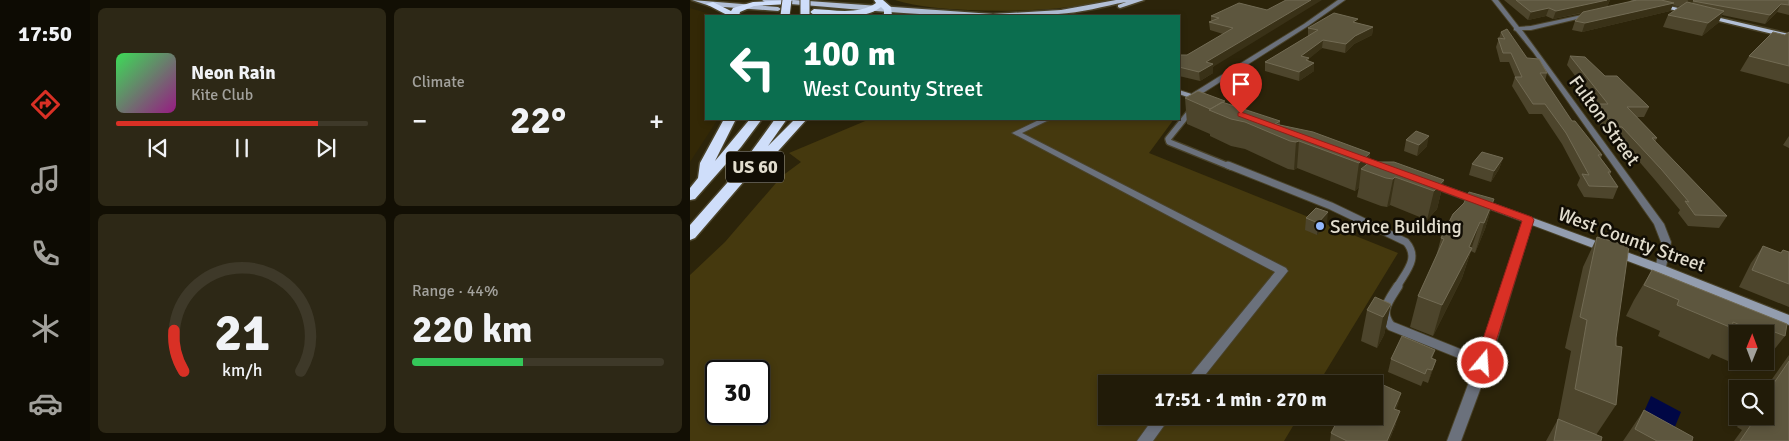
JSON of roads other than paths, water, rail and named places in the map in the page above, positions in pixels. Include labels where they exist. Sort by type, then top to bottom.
[{"type":"highway","points":[[805,0],[805,15]]},
{"type":"highway","points":[[735,15],[734,12],[744,7],[759,3],[788,1],[785,15]]},
{"type":"highway","points":[[814,12],[857,12],[873,8],[880,1],[888,13]]},
{"type":"highway","points":[[710,4],[733,15]]},
{"type":"highway","name":"US 60","points":[[705,180],[707,163],[729,120]]},
{"type":"highway","points":[[690,196],[737,144],[755,120]]},
{"type":"highway","points":[[690,235],[754,160],[780,120]]},
{"type":"highway","name":"US 60","points":[[708,215],[799,120]]},
{"type":"main road","points":[[695,0],[710,4],[853,15]]},
{"type":"main road","points":[[765,0],[873,8],[888,13],[951,15]]},
{"type":"main road","points":[[1034,15],[1127,0]]},
{"type":"main road","points":[[1074,15],[1117,7],[1141,0]]},
{"type":"main road","points":[[1633,3],[1645,3],[1789,36]]},
{"type":"main road","points":[[1180,92],[1210,103]]},
{"type":"main road","name":"West County Street","points":[[1418,179],[1661,268],[1789,320]]},
{"type":"street","points":[[1192,96],[1305,26],[1342,0]]},
{"type":"street","name":"Fulton Street","points":[[1495,0],[1659,224],[1666,242],[1661,268]]},
{"type":"street","points":[[1645,3],[1657,0]]},
{"type":"street","points":[[1516,29],[1531,28],[1594,14]]},
{"type":"street","points":[[1045,120],[1016,133],[1282,271],[1197,375]]},
{"type":"street","points":[[1454,441],[1483,363],[1528,220]]},
{"type":"street","points":[[1144,441],[1157,425]]},
{"type":"lane","points":[[1210,103],[1187,114],[1168,139],[1169,142],[1331,206],[1406,242],[1412,249],[1413,258],[1385,308],[1384,315],[1388,324],[1398,330],[1483,363]]},
{"type":"place","name":"Service Building","points":[[1320,226]]}]
